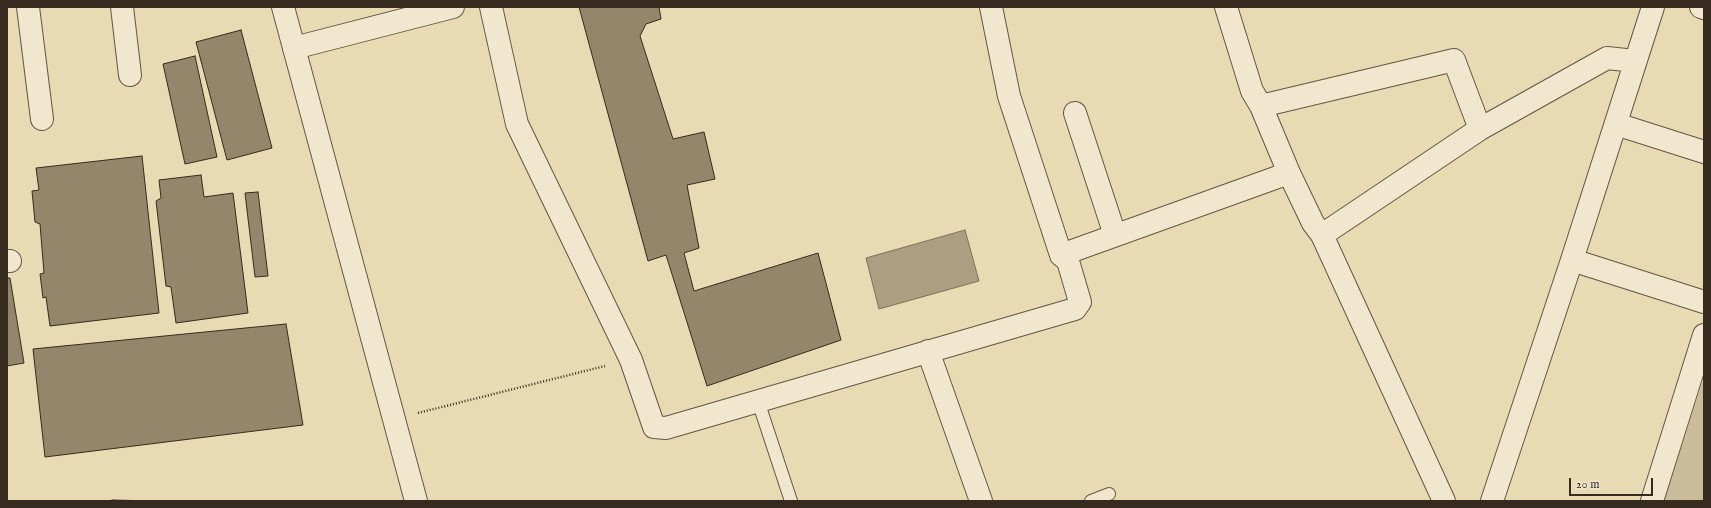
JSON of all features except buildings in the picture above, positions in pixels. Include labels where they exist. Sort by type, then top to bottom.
[{"type":"street","points":[[28,7],[42,119]]},
{"type":"street","points":[[122,7],[130,75]]},
{"type":"street","points":[[283,7],[416,501]]},
{"type":"street","points":[[294,48],[453,7]]},
{"type":"street","points":[[491,7],[517,124],[631,360],[654,427],[666,428],[1075,309],[1080,302],[1068,261],[1061,255],[1009,96],[991,7]]},
{"type":"street","points":[[1226,7],[1252,91],[1261,106],[1289,173],[1313,223],[1322,235],[1444,501]]},
{"type":"street","points":[[1492,501],[1572,260],[1653,7]]},
{"type":"street","points":[[1322,235],[1480,129],[1607,58],[1635,61]]},
{"type":"street","points":[[1261,106],[1454,60],[1480,129]]},
{"type":"street","points":[[1075,113],[1115,235]]},
{"type":"street","points":[[1616,124],[1704,152]]},
{"type":"street","points":[[1061,255],[1289,173]]},
{"type":"street","points":[[1572,260],[1704,302]]},
{"type":"street","points":[[1652,501],[1704,335]]},
{"type":"street","points":[[928,352],[981,501]]},
{"type":"lane","points":[[758,401],[791,501]]},
{"type":"lane","points":[[1091,501],[1108,494]]},
{"type":"path","points":[[394,419],[631,360]]},
{"type":"shaded area","points":[[965,230],[979,281],[879,309],[866,258]]},
{"type":"shaded area","points":[[1702,383],[1704,383],[1704,501],[1664,501]]}]
